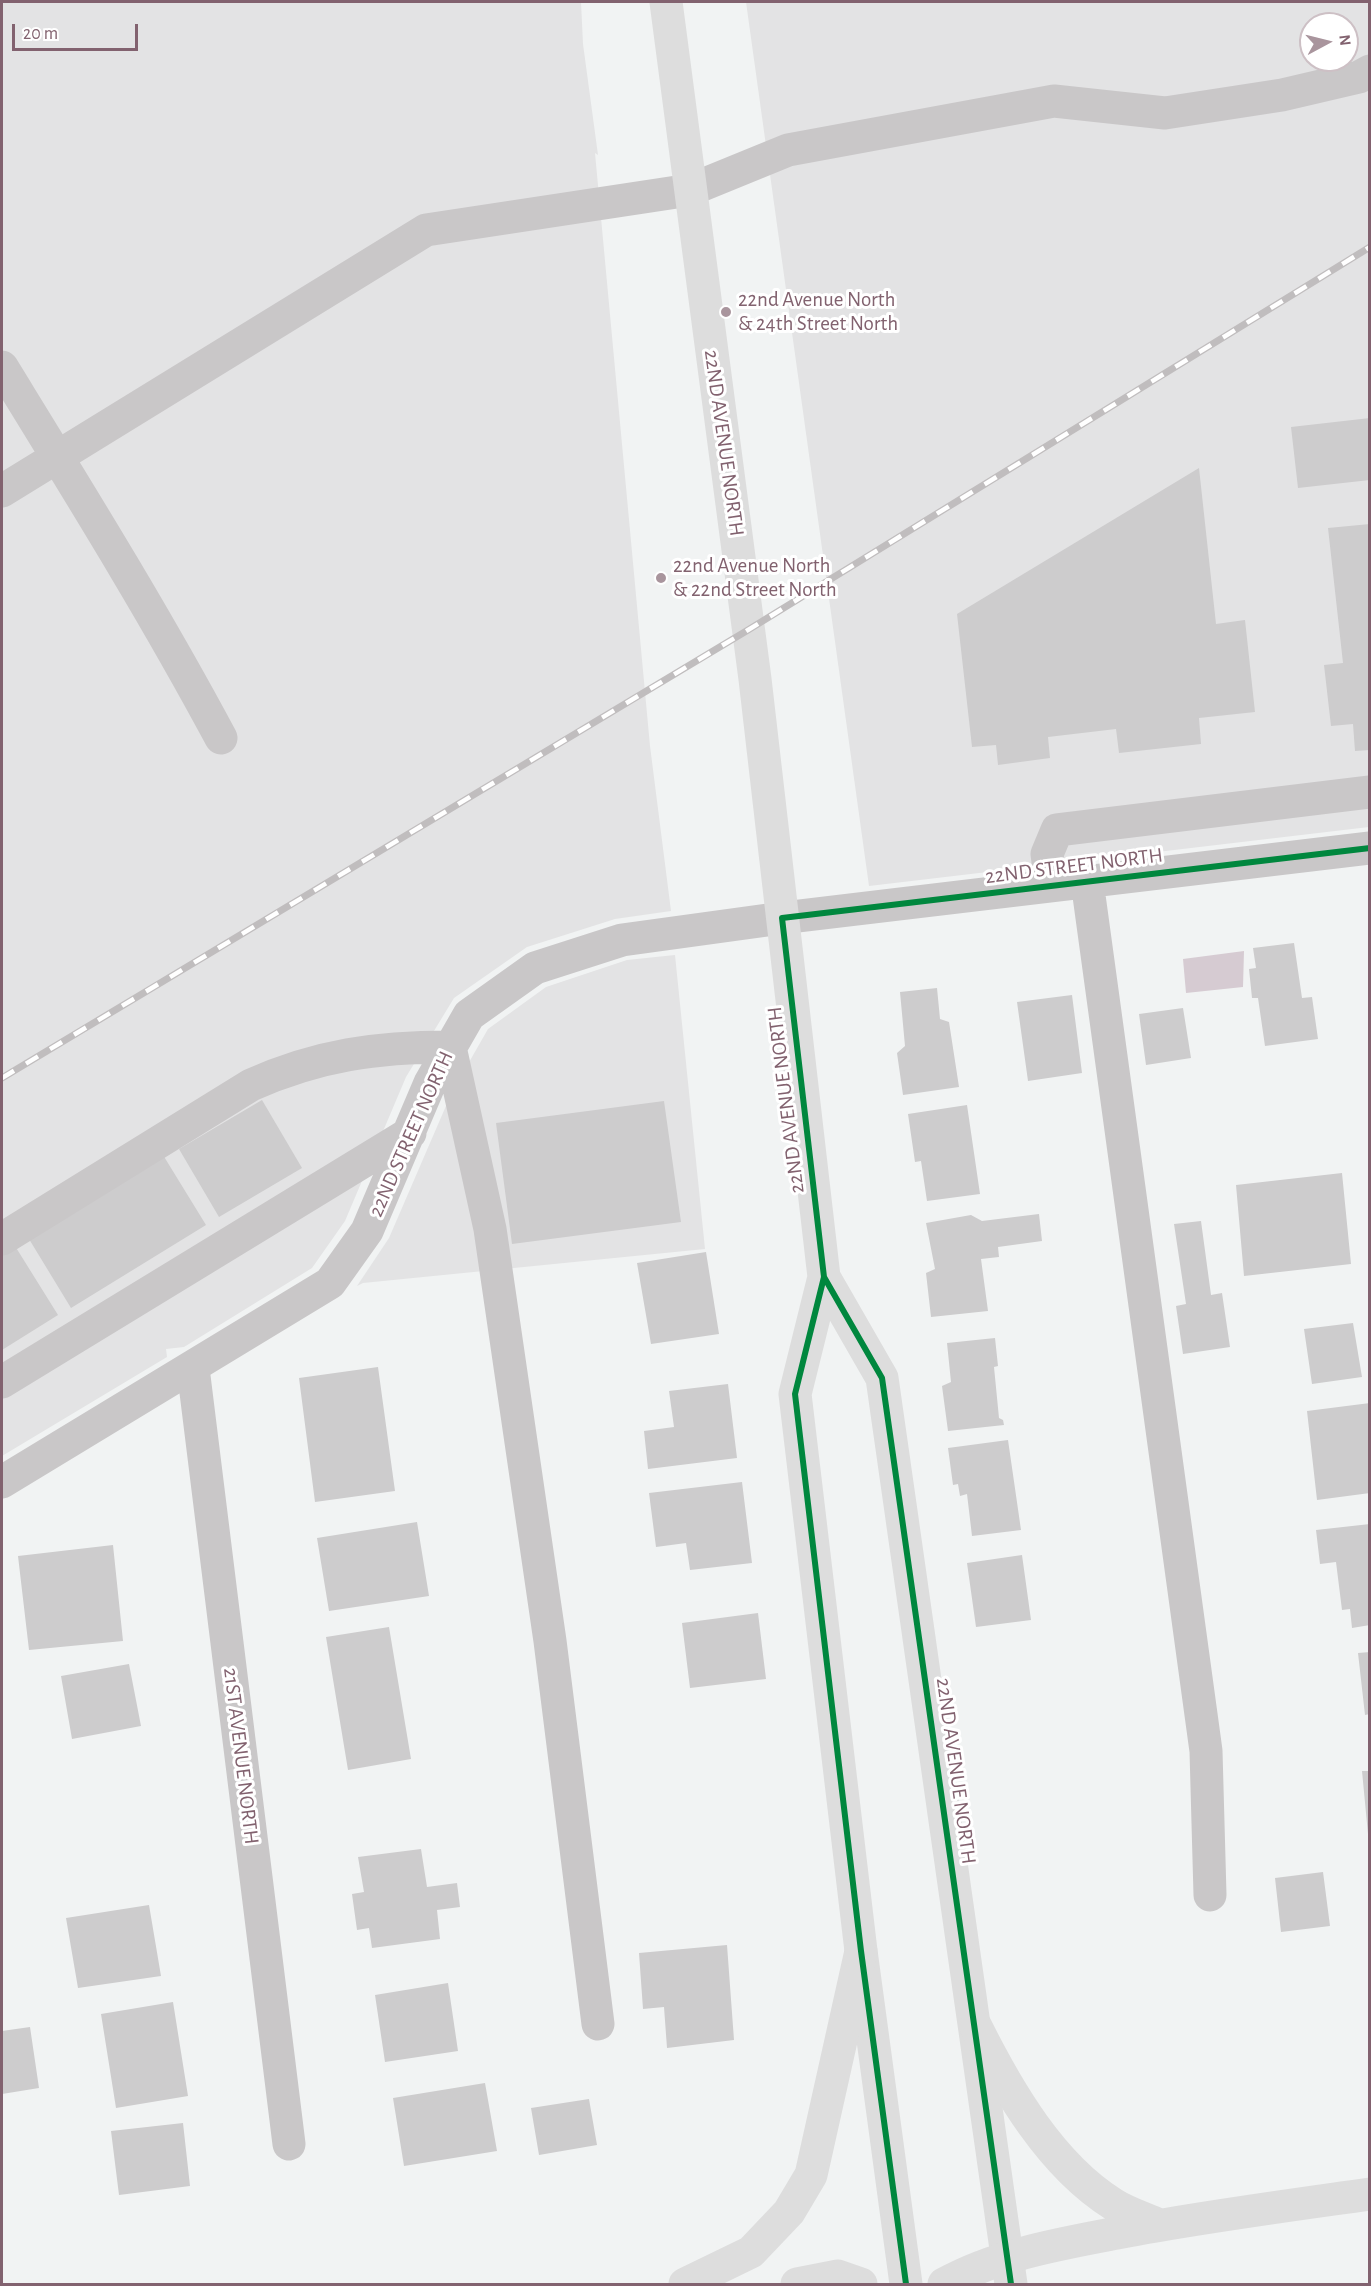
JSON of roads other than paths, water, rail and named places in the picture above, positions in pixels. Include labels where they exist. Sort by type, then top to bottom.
[{"type":"main road","name":"22ND AVENUE NORTH","points":[[666,2],[755,679],[824,1277],[795,1394],[861,1951],[906,2284]]},
{"type":"main road","name":"22ND AVENUE NORTH","points":[[824,1277],[882,1378],[1009,2272]]},
{"type":"main road","points":[[685,2284],[752,2252],[789,2212],[811,2175],[861,1951]]},
{"type":"main road","points":[[976,2027],[1004,2083],[1071,2172],[1114,2205],[1159,2225]]},
{"type":"main road","points":[[944,2284],[961,2275],[1009,2272],[1061,2243],[1159,2225],[1370,2194]]},
{"type":"main road","points":[[797,2284],[838,2276],[861,2284]]},
{"type":"street","points":[[2,491],[426,230],[690,190],[788,150],[1054,101],[1165,113],[1282,95],[1359,77],[1370,71]]},
{"type":"street","points":[[2,367],[59,456],[170,641],[221,738]]},
{"type":"street","points":[[1051,885],[1047,854],[1057,830],[1370,792]]},
{"type":"street","name":"22ND STREET NORTH","points":[[2,1482],[330,1283],[367,1231],[430,1083],[469,1015],[535,968],[622,940],[782,918],[1370,848]]},
{"type":"street","points":[[1087,881],[1206,1751],[1210,1895]]},
{"type":"street","points":[[2,1239],[251,1085],[285,1070],[333,1056],[374,1050],[450,1047],[492,1241],[550,1641],[598,2024]]},
{"type":"street","points":[[2,1382],[410,1133]]},
{"type":"street","name":"21ST AVENUE NORTH","points":[[193,1368],[289,2144]]},
{"type":"railway","points":[[2,1078],[748,630],[1370,247]]},
{"type":"place","name":"22nd Avenue North & 24th Street North","points":[[726,312]]},
{"type":"place","name":"22nd Avenue North & 22nd Street North","points":[[661,578]]}]
